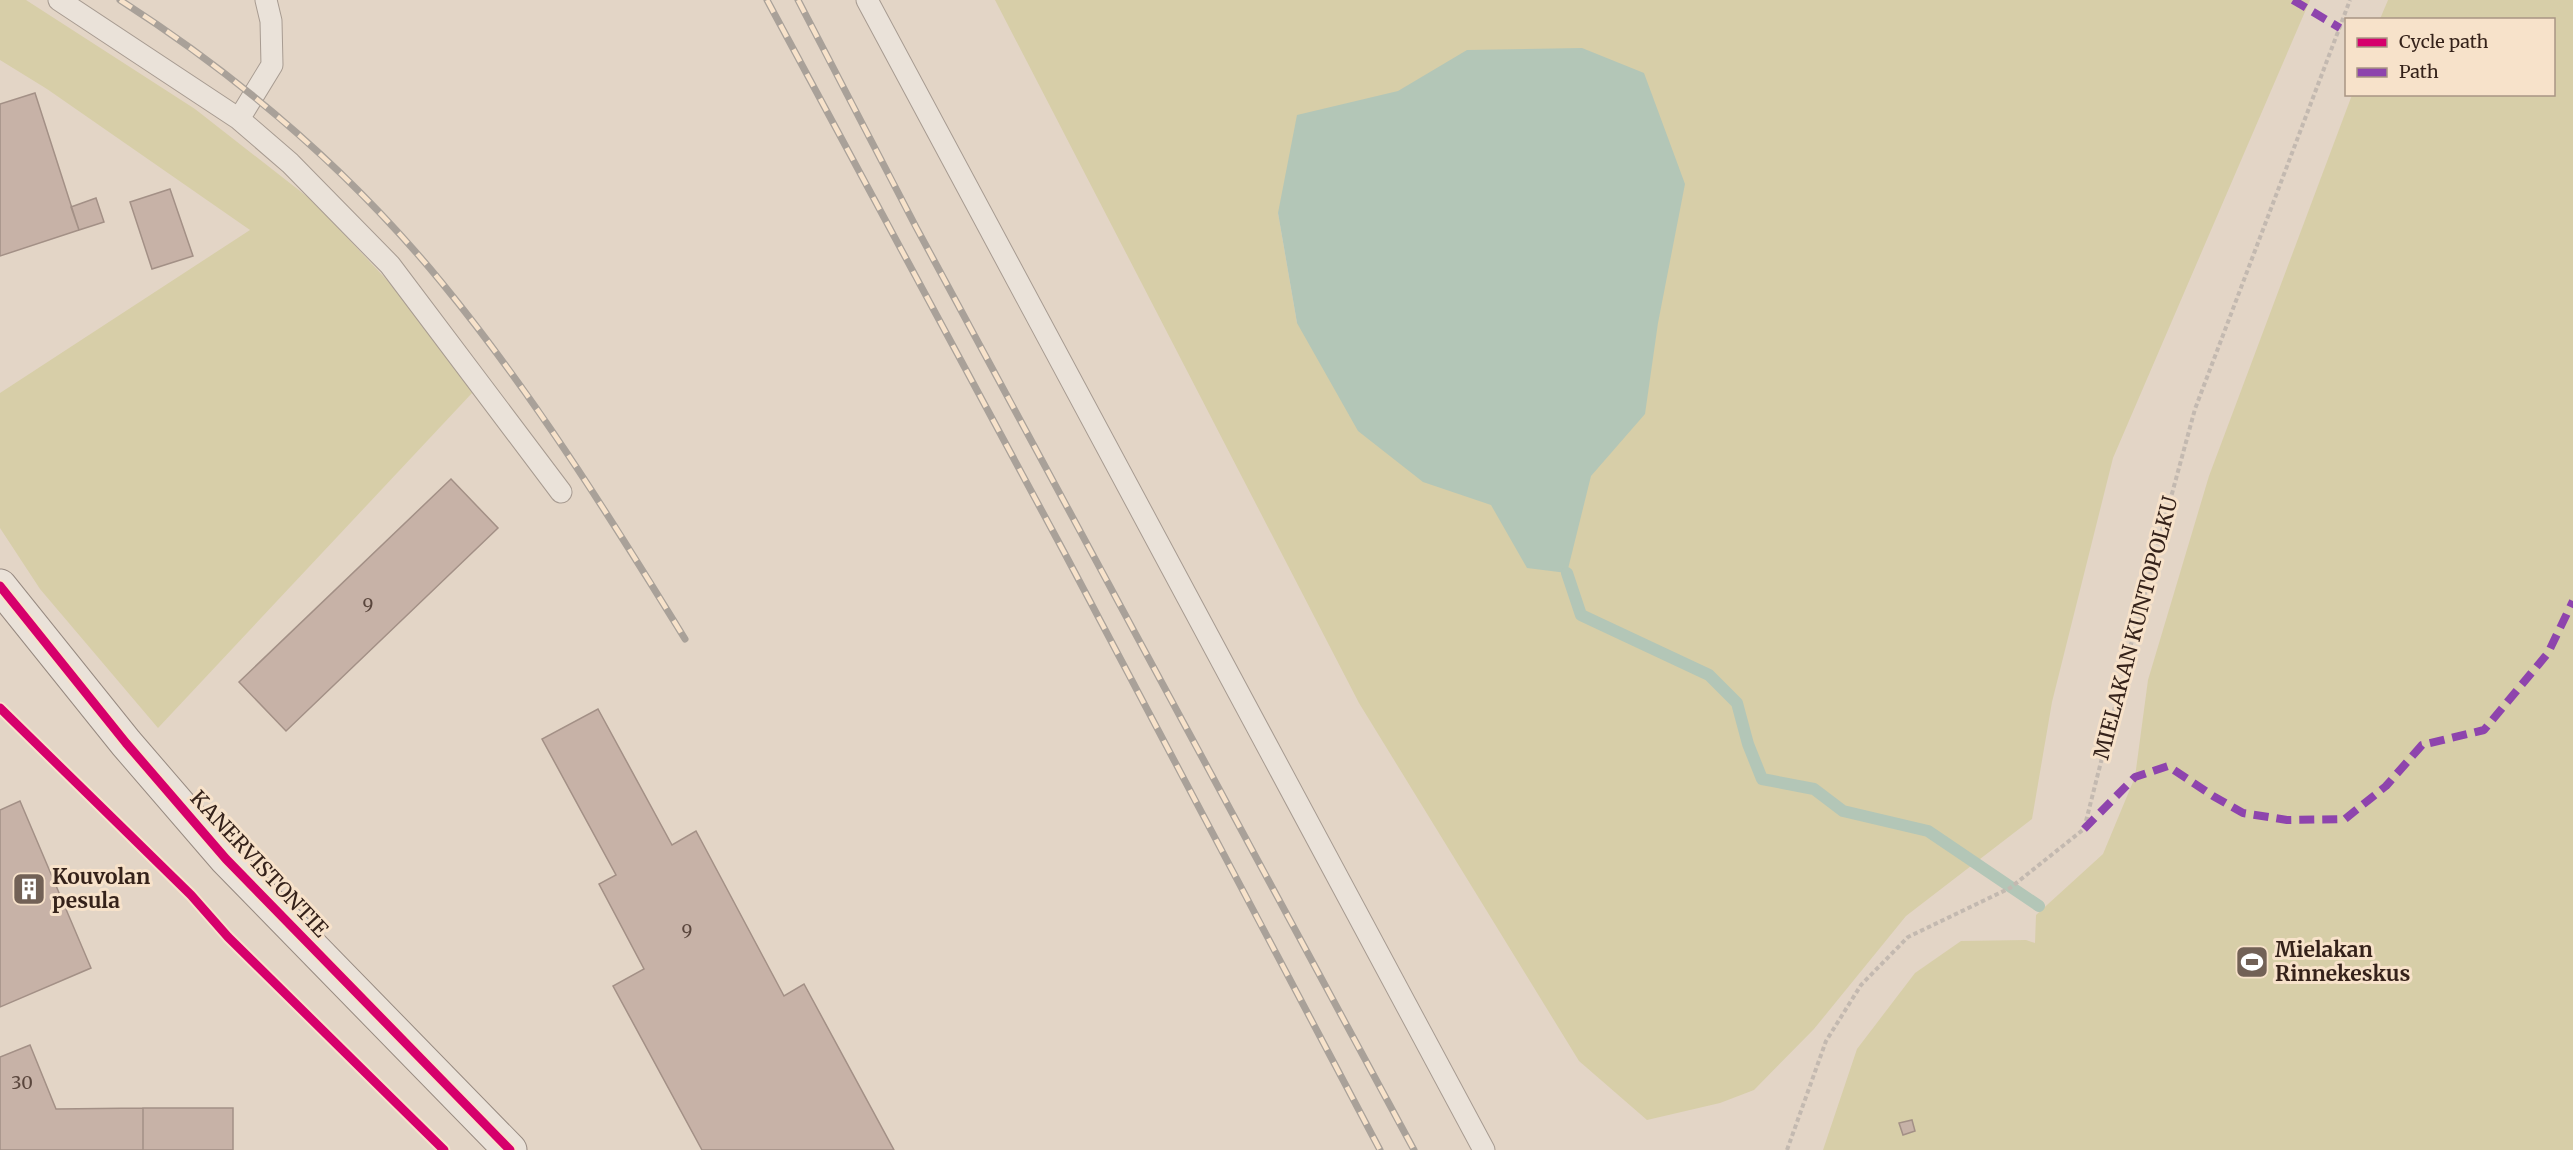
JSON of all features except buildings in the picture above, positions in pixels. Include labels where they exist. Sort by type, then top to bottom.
[{"type":"street","name":"KANERVISTONTIE","points":[[0,586],[126,743],[226,859],[510,1150]]},
{"type":"lane","points":[[59,0],[239,119],[290,163],[390,264],[561,492]]},
{"type":"lane","points":[[239,119],[272,65],[271,21],[266,0]]},
{"type":"lane","points":[[867,0],[1484,1150]]},
{"type":"shaded area","points":[[0,0],[26,0],[195,109],[314,202],[428,324],[473,392],[158,728],[40,589],[0,528],[0,393],[250,230],[47,89],[0,60]]},
{"type":"shaded area","points":[[995,0],[2310,0],[2113,458],[2052,702],[2032,819],[1906,916],[1814,1029],[1754,1090],[1720,1103],[1647,1120],[1579,1061],[1359,703]],"holes":[[[1315,179],[1297,323],[1278,213]]]},
{"type":"shaded area","points":[[2388,0],[2573,0],[2573,1150],[1823,1150],[1857,1049],[1915,973],[1961,941],[2026,940],[2035,943],[2036,915],[2103,854],[2135,777],[2148,680],[2209,476],[2352,96],[2555,96],[2555,18],[2380,18]]},
{"type":"shaded area","points":[[1582,48],[1644,73],[1685,184],[1658,323],[1645,414],[1591,476],[1567,573],[1527,568],[1491,505],[1423,482],[1358,431],[1297,323],[1278,213],[1297,115],[1398,91],[1467,50]]},
{"type":"waterway","points":[[1567,573],[1581,615],[1709,675],[1737,703],[1748,744],[1762,779],[1814,789],[1843,811],[1928,831],[2039,906]]},
{"type":"railway","points":[[120,0],[165,30],[251,94],[332,165],[407,242],[475,325],[539,412],[685,639]]},
{"type":"railway","points":[[767,0],[1064,552],[1380,1150]]},
{"type":"railway","points":[[798,0],[916,227],[1414,1150]]},
{"type":"marked path","points":[[2293,0],[2340,28]]},
{"type":"marked path","points":[[2084,829],[2135,777],[2168,766],[2243,813],[2287,820],[2345,819],[2386,786],[2422,745],[2484,730],[2548,653],[2573,601]]},
{"type":"cycle path","points":[[0,586],[126,743],[226,859],[510,1150]]},
{"type":"cycle path","points":[[0,708],[191,895],[228,937],[444,1150]]},
{"type":"place","name":"Kouvolan pesula","points":[[29,889]]},
{"type":"place","name":"Mielakan Rinnekeskus","points":[[2252,962]]}]
